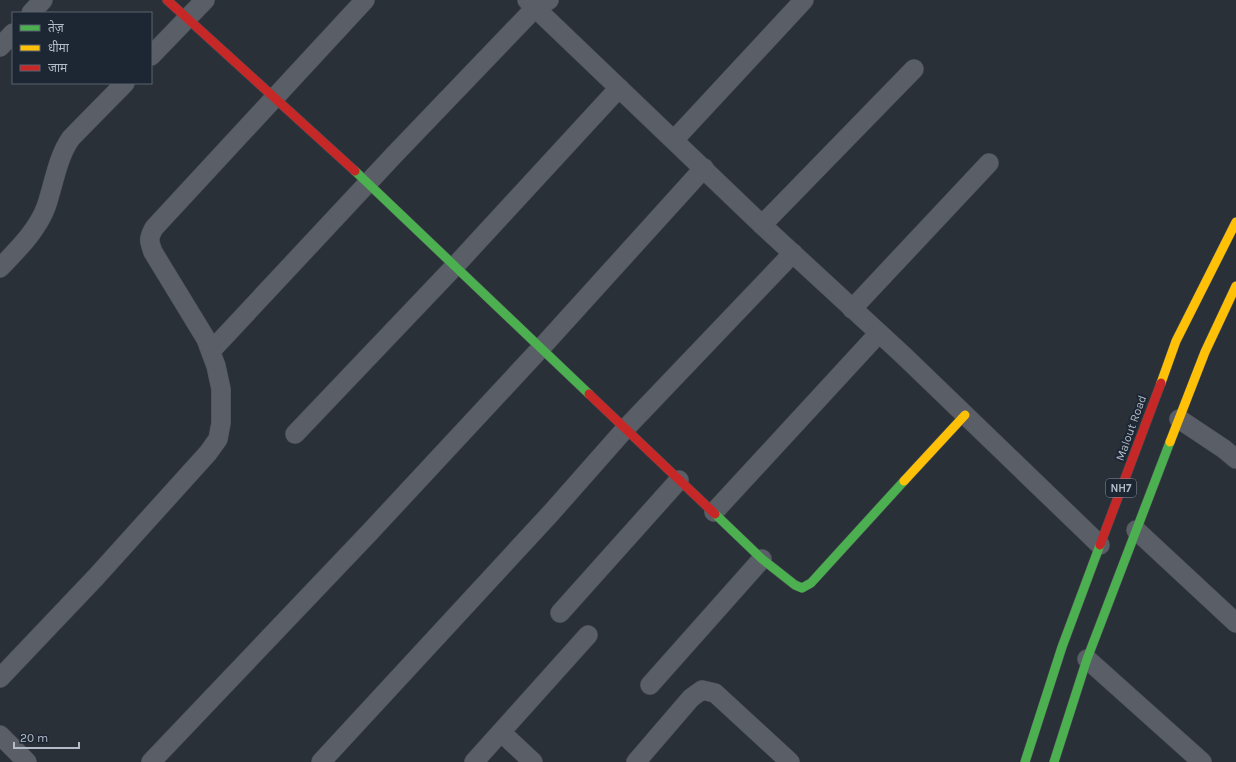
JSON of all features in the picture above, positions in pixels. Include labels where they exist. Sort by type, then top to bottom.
[{"type":"main road","points":[[167,0],[368,183],[762,559],[795,585],[802,588],[811,583],[965,415]]},
{"type":"main road","name":"Malout Road","points":[[1025,762],[1062,647],[1100,545],[1180,343],[1236,222]]},
{"type":"main road","name":"NH7","points":[[1054,762],[1087,659],[1180,419],[1202,351],[1236,286]]},
{"type":"street","points":[[32,12],[43,0]]},
{"type":"street","points":[[152,55],[205,0]]},
{"type":"street","points":[[0,678],[96,577],[208,453],[218,439],[221,423],[221,389],[216,366],[206,339],[153,252],[148,241],[150,234],[365,0]]},
{"type":"street","points":[[674,140],[804,0]]},
{"type":"street","points":[[211,351],[537,3],[619,88],[762,225],[879,333],[1100,545]]},
{"type":"street","points":[[0,47],[12,34]]},
{"type":"street","points":[[762,225],[914,69]]},
{"type":"street","points":[[0,268],[38,224],[46,208],[64,148],[71,138],[124,84]]},
{"type":"street","points":[[296,434],[455,266],[619,88]]},
{"type":"street","points":[[852,309],[989,163]]},
{"type":"street","points":[[151,762],[369,533],[704,168]]},
{"type":"street","points":[[321,762],[551,513],[626,428],[793,253]]},
{"type":"street","points":[[714,512],[879,333]]},
{"type":"street","points":[[1180,419],[1236,459]]},
{"type":"street","points":[[560,613],[679,480]]},
{"type":"street","points":[[1136,530],[1236,623]]},
{"type":"street","points":[[650,685],[762,559]]},
{"type":"street","points":[[474,762],[588,635]]},
{"type":"street","points":[[1087,659],[1202,762]]},
{"type":"street","points":[[636,762],[691,698],[702,690],[715,693],[790,762]]},
{"type":"street","points":[[502,732],[533,762]]},
{"type":"street","points":[[0,735],[27,762]]},
{"type":"traffic: fast","points":[[355,171],[589,394]]},
{"type":"traffic: fast","points":[[1054,762],[1087,659],[1170,442]]},
{"type":"traffic: fast","points":[[715,514],[762,559],[795,585],[802,588],[811,583],[904,481]]},
{"type":"traffic: fast","points":[[1025,762],[1062,647],[1100,545]]},
{"type":"traffic: slow","points":[[1161,383],[1176,341],[1236,222]]},
{"type":"traffic: slow","points":[[1170,442],[1205,352],[1236,286]]},
{"type":"traffic: slow","points":[[904,481],[965,415]]},
{"type":"traffic: jam","points":[[167,0],[355,171]]},
{"type":"traffic: jam","points":[[1100,545],[1161,383]]},
{"type":"traffic: jam","points":[[589,394],[715,514]]}]
